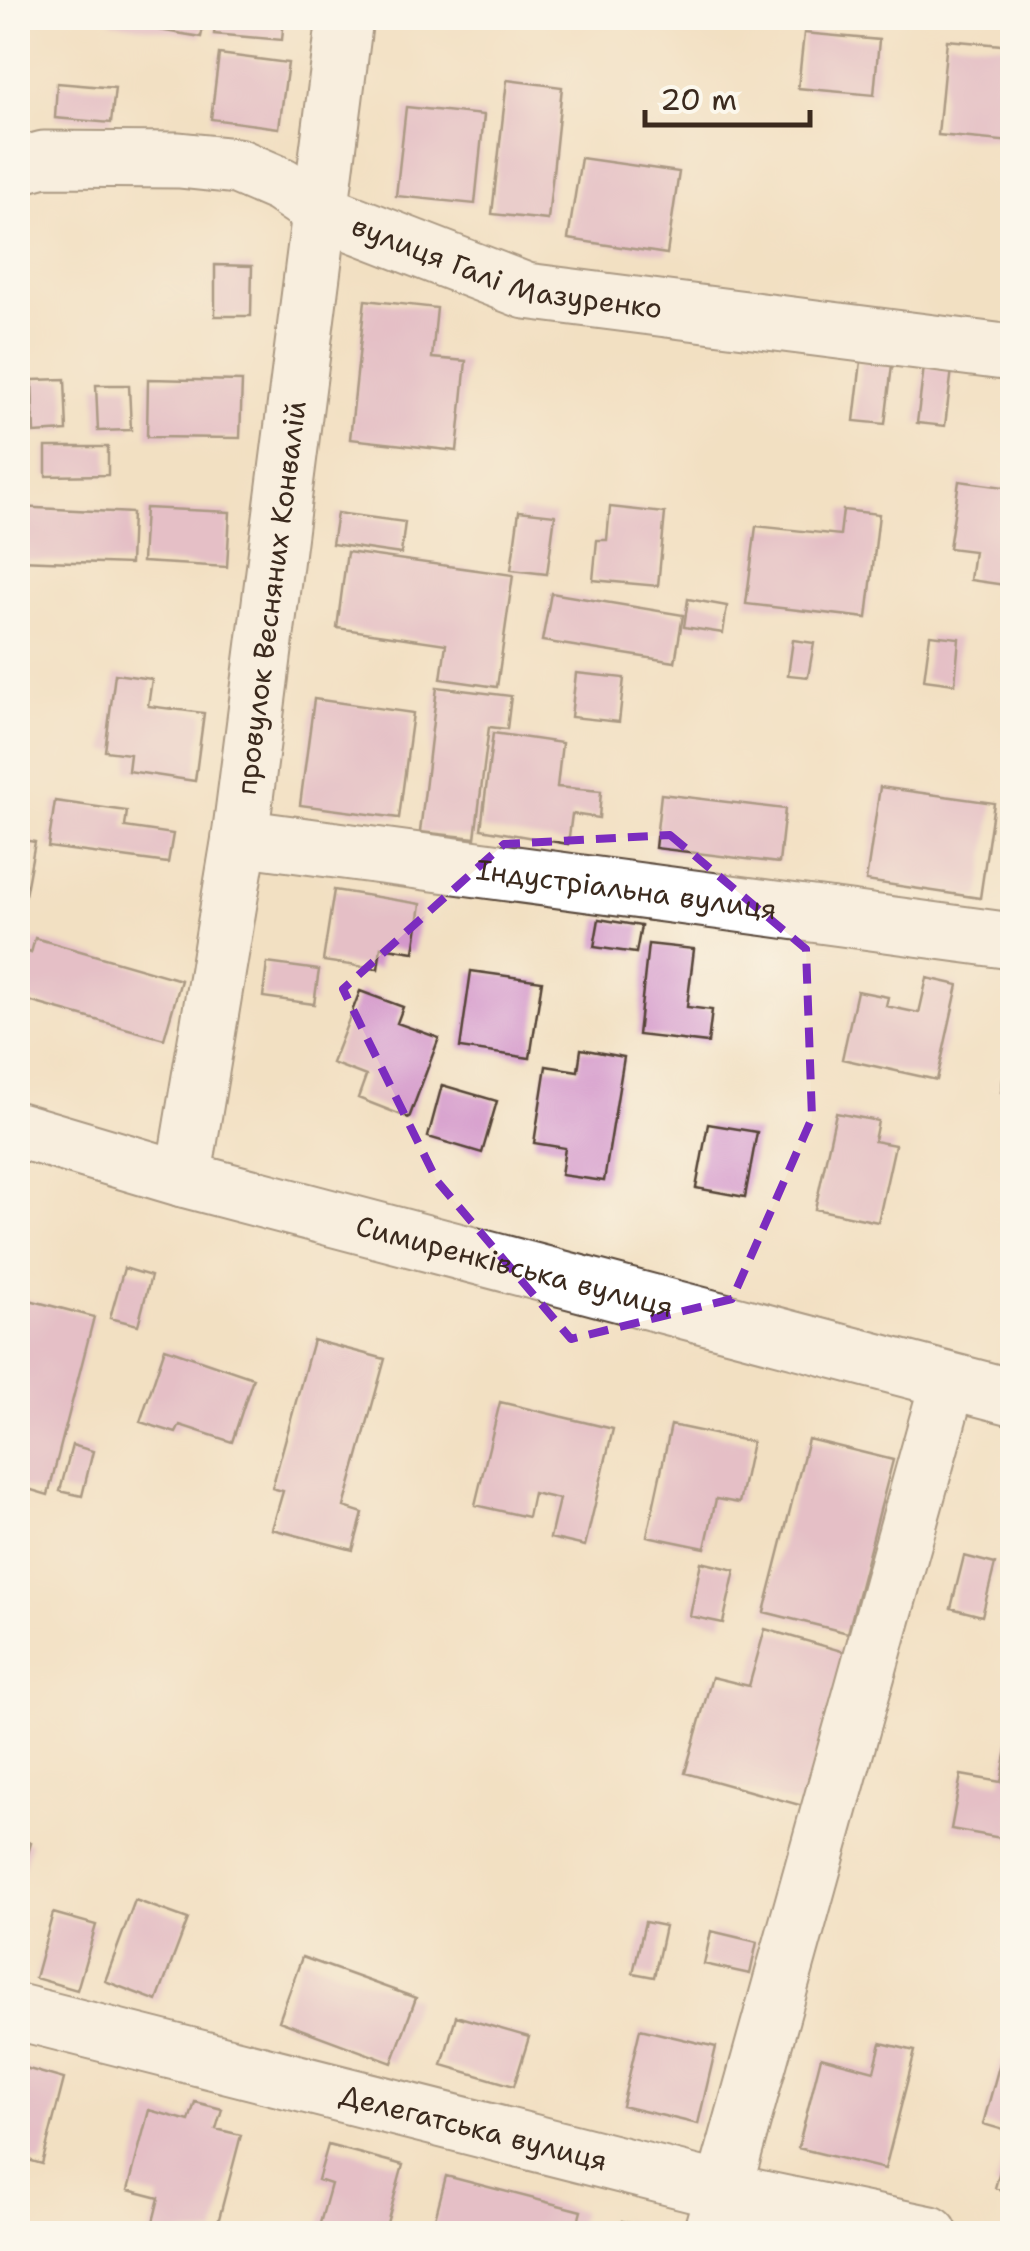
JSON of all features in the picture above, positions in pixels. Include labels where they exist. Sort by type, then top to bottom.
[{"type":"street","name":"провулок Весняних Конвалій","points":[[183,1179],[240,837],[345,18]]},
{"type":"street","name":"вулиця Галі Мазуренко","points":[[18,166],[44,159],[179,160],[237,166],[281,185],[320,211],[526,290],[1012,353]]},
{"type":"street","name":"Індустріальна вулиця","points":[[240,837],[1012,942]]},
{"type":"street","name":"Симиренківська вулиця","points":[[18,1130],[183,1179],[1012,1397]]},
{"type":"street","points":[[717,2212],[948,1383]]},
{"type":"street","name":"Делегатська вулиця","points":[[18,2012],[717,2212],[930,2234]]},
{"type":"highlighted area","points":[[670,835],[806,949],[812,1118],[732,1299],[571,1339],[437,1181],[343,989],[504,844]]},
{"type":"building","points":[[112,18],[205,18],[201,37],[111,22]]},
{"type":"building","points":[[216,18],[284,18],[282,40],[214,34]]},
{"type":"building","points":[[804,33],[879,40],[874,95],[798,88]]},
{"type":"building","points":[[947,40],[1012,46],[1012,142],[938,135]]},
{"type":"building","points":[[219,54],[288,63],[279,128],[211,119]]},
{"type":"building","points":[[507,80],[562,87],[548,220],[492,214]]},
{"type":"building","points":[[57,83],[115,88],[111,123],[55,118]]},
{"type":"building","points":[[406,107],[484,115],[475,204],[396,196]]},
{"type":"building","points":[[581,158],[679,172],[667,254],[568,239]]},
{"type":"building","points":[[215,265],[252,266],[251,316],[215,316]]},
{"type":"building","points":[[365,300],[437,308],[432,358],[466,361],[457,451],[350,439]]},
{"type":"building","points":[[861,361],[892,365],[885,424],[854,421]]},
{"type":"building","points":[[924,366],[952,369],[945,426],[917,423]]},
{"type":"building","points":[[65,379],[67,431],[34,433],[32,380]]},
{"type":"building","points":[[148,379],[242,381],[240,438],[147,437]]},
{"type":"building","points":[[96,385],[129,385],[131,430],[98,431]]},
{"type":"building","points":[[46,447],[108,447],[108,475],[46,476]]},
{"type":"building","points":[[959,481],[1012,488],[1012,586],[970,580],[974,551],[949,548]]},
{"type":"building","points":[[18,507],[132,513],[130,564],[18,560]]},
{"type":"building","points":[[610,507],[665,513],[658,586],[593,580],[597,540],[607,540]]},
{"type":"building","points":[[145,508],[230,512],[227,567],[142,562]]},
{"type":"building","points":[[843,510],[879,514],[867,618],[746,604],[756,526],[840,535]]},
{"type":"building","points":[[519,511],[555,515],[547,574],[511,570]]},
{"type":"building","points":[[337,513],[405,522],[401,554],[332,544]]},
{"type":"building","points":[[347,552],[513,575],[497,687],[441,679],[446,644],[337,628]]},
{"type":"building","points":[[551,593],[683,615],[675,662],[542,641]]},
{"type":"building","points":[[688,599],[727,606],[723,633],[684,627]]},
{"type":"building","points":[[930,635],[959,638],[955,684],[924,680]]},
{"type":"building","points":[[793,640],[814,643],[808,677],[788,675]]},
{"type":"building","points":[[576,673],[624,678],[619,722],[571,717]]},
{"type":"building","points":[[115,674],[152,679],[148,706],[204,713],[195,781],[128,771],[130,754],[105,751]]},
{"type":"building","points":[[437,687],[511,696],[507,729],[489,727],[475,838],[420,832]]},
{"type":"building","points":[[314,699],[413,713],[399,818],[300,805]]},
{"type":"building","points":[[493,733],[562,743],[557,787],[601,791],[599,818],[572,814],[568,844],[481,829]]},
{"type":"building","points":[[880,787],[994,803],[980,898],[866,881]]},
{"type":"building","points":[[661,794],[785,809],[779,863],[655,848]]},
{"type":"building","points":[[55,801],[127,811],[125,827],[173,834],[168,863],[48,847]]},
{"type":"building","points":[[18,839],[35,842],[19,928],[18,928]]},
{"type":"building","points":[[334,890],[421,904],[414,952],[381,947],[378,969],[323,961]]},
{"type":"building","points":[[599,919],[641,926],[636,953],[594,947]]},
{"type":"building","points":[[35,938],[181,980],[164,1039],[18,998],[18,948],[31,953]]},
{"type":"building","points":[[648,944],[694,949],[687,1007],[712,1010],[708,1043],[638,1035]]},
{"type":"building","points":[[267,963],[319,970],[314,1004],[263,997]]},
{"type":"building","points":[[471,971],[542,981],[530,1058],[460,1048]]},
{"type":"building","points":[[927,978],[958,985],[937,1080],[842,1059],[857,991],[888,997],[886,1006],[919,1013]]},
{"type":"building","points":[[360,991],[403,1007],[397,1023],[439,1038],[409,1118],[358,1098],[366,1076],[332,1063]]},
{"type":"building","points":[[1012,1029],[1012,1094],[1001,1092]]},
{"type":"building","points":[[581,1049],[624,1057],[604,1181],[561,1175],[565,1148],[534,1143],[546,1066],[578,1071]]},
{"type":"building","points":[[442,1085],[497,1101],[482,1153],[428,1137]]},
{"type":"building","points":[[836,1113],[878,1121],[874,1141],[895,1145],[878,1222],[815,1209]]},
{"type":"building","points":[[708,1124],[757,1132],[745,1197],[696,1188]]},
{"type":"building","points":[[124,1268],[151,1276],[138,1325],[110,1318]]},
{"type":"building","points":[[18,1297],[94,1317],[48,1495],[18,1486]]},
{"type":"building","points":[[313,1340],[385,1359],[344,1507],[363,1513],[353,1550],[272,1529],[283,1491],[272,1488]]},
{"type":"building","points":[[165,1348],[253,1378],[232,1442],[180,1425],[176,1433],[140,1422]]},
{"type":"building","points":[[500,1402],[613,1429],[585,1546],[550,1538],[559,1499],[533,1493],[528,1517],[475,1505]]},
{"type":"building","points":[[671,1425],[752,1442],[739,1503],[716,1499],[705,1548],[647,1536]]},
{"type":"building","points":[[808,1439],[893,1460],[848,1633],[764,1612]]},
{"type":"building","points":[[72,1445],[93,1451],[82,1496],[60,1491]]},
{"type":"building","points":[[964,1556],[995,1564],[982,1616],[951,1608]]},
{"type":"building","points":[[701,1562],[735,1570],[723,1623],[690,1616]]},
{"type":"building","points":[[765,1629],[845,1652],[803,1806],[685,1773],[712,1677],[749,1686]]},
{"type":"building","points":[[1011,1727],[1012,1840],[951,1829],[961,1775],[1001,1782]]},
{"type":"building","points":[[18,1839],[31,1843],[19,1885],[18,1885]]},
{"type":"building","points":[[135,1900],[188,1919],[157,2001],[105,1981]]},
{"type":"building","points":[[53,1913],[96,1925],[77,1990],[35,1978]]},
{"type":"building","points":[[645,1922],[665,1926],[654,1977],[633,1973]]},
{"type":"building","points":[[711,1931],[757,1942],[750,1974],[704,1964]]},
{"type":"building","points":[[302,1957],[416,1998],[392,2063],[279,2021]]},
{"type":"building","points":[[456,2016],[529,2037],[514,2086],[442,2065]]},
{"type":"building","points":[[640,2029],[716,2047],[698,2124],[622,2106]]},
{"type":"building","points":[[881,2043],[915,2051],[885,2169],[798,2148],[821,2057],[874,2071]]},
{"type":"building","points":[[1001,2059],[1012,2062],[1012,2193],[995,2188],[1011,2132],[983,2124]]},
{"type":"building","points":[[18,2066],[64,2079],[42,2164],[18,2157]]},
{"type":"building","points":[[195,2102],[222,2109],[216,2129],[241,2135],[215,2234],[150,2234],[159,2198],[128,2190],[149,2110],[189,2121]]},
{"type":"building","points":[[328,2145],[403,2165],[384,2234],[317,2234],[331,2184],[318,2180]]},
{"type":"building","points":[[446,2176],[581,2211],[575,2234],[431,2234]]},
{"type":"building","points":[[622,2221],[665,2232],[665,2234],[619,2234]]}]
